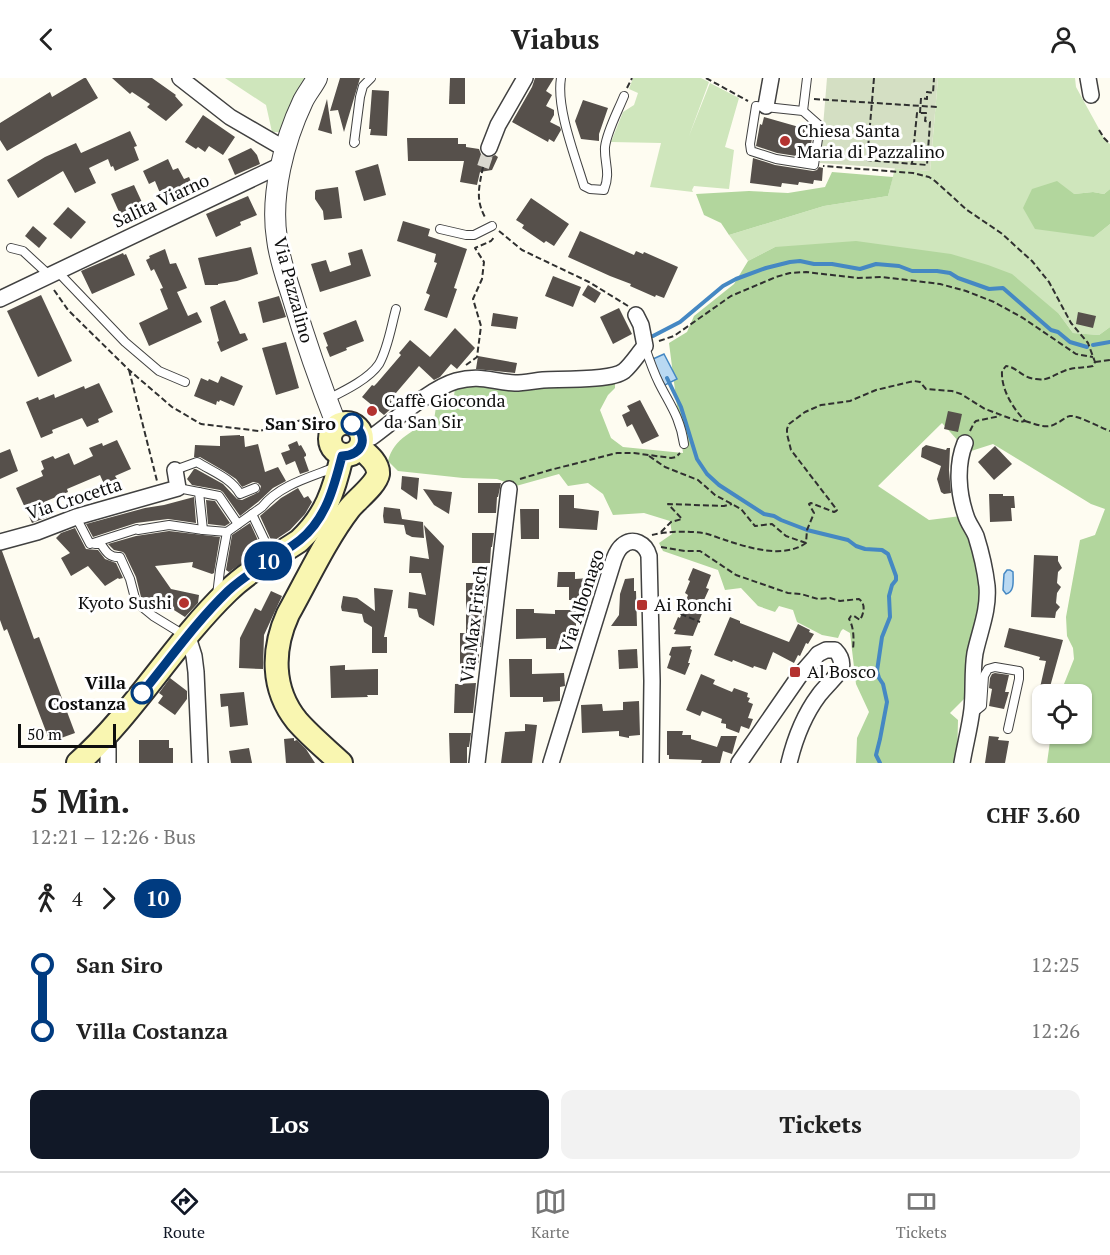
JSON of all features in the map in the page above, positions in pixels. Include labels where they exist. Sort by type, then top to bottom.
[{"type":"main road","points":[[337,426],[331,433],[330,442],[334,451],[351,452],[376,465],[378,473],[372,484],[356,500],[338,526],[288,614],[280,633],[276,665],[280,689],[296,720],[341,763]]},
{"type":"main road","points":[[78,763],[127,712],[230,589],[299,541],[317,522],[351,452]]},
{"type":"street","points":[[180,78],[283,157]]},
{"type":"street","name":"Via Pazzalino","points":[[317,78],[303,101],[283,157],[277,190],[276,237],[298,314],[337,426]]},
{"type":"street","points":[[489,148],[498,125],[525,78]]},
{"type":"street","points":[[761,106],[771,78]]},
{"type":"street","points":[[1088,78],[1091,95]]},
{"type":"street","name":"Salita Viarno","points":[[0,299],[283,157]]},
{"type":"street","points":[[351,452],[428,396],[454,381],[483,378],[517,383],[610,376],[624,371],[645,346],[636,315]]},
{"type":"street","points":[[962,763],[972,711],[975,656],[987,601],[984,569],[975,535],[962,504],[959,476],[961,453],[965,443]]},
{"type":"street","points":[[175,470],[178,488]]},
{"type":"street","name":"Via Crocetta","points":[[0,542],[37,532],[76,517],[178,488]]},
{"type":"street","name":"Via Max Frisch","points":[[477,763],[509,489]]},
{"type":"street","name":"Via Albonago","points":[[551,763],[614,559],[624,544],[641,545]]},
{"type":"street","points":[[641,545],[649,556],[651,763]]},
{"type":"street","points":[[188,637],[196,672],[200,763]]},
{"type":"street","points":[[739,763],[800,675],[818,654],[826,650],[835,650],[842,661],[840,670],[807,713],[798,731],[789,763]]},
{"type":"street","points":[[108,733],[108,763]]},
{"type":"lane","points":[[355,142],[360,97],[363,86],[371,78]]},
{"type":"lane","points":[[561,78],[563,114],[584,186],[590,189],[603,190],[608,181],[605,147],[624,96]]},
{"type":"lane","points":[[803,111],[807,78]]},
{"type":"lane","points":[[761,106],[803,111],[820,126],[814,165],[776,159],[751,151],[750,144],[761,106]]},
{"type":"lane","points":[[440,229],[466,236],[496,229]]},
{"type":"lane","points":[[11,248],[23,251],[53,273],[159,371],[185,382]]},
{"type":"lane","points":[[326,399],[370,374],[379,364],[396,309]]},
{"type":"lane","points":[[645,346],[658,382],[675,410],[684,444]]},
{"type":"lane","points":[[90,544],[137,529],[169,525],[227,532],[284,488],[351,452]]},
{"type":"lane","points":[[175,470],[197,462],[220,477],[226,478],[240,494],[255,488]]},
{"type":"lane","points":[[178,488],[219,496],[238,524]]},
{"type":"lane","points":[[199,492],[203,530]]},
{"type":"lane","points":[[252,514],[273,558]]},
{"type":"lane","points":[[76,517],[90,544]]},
{"type":"lane","points":[[216,604],[227,532]]},
{"type":"lane","points":[[90,544],[101,543],[106,552],[113,557],[120,557],[136,602],[153,616],[188,637]]},
{"type":"lane","points":[[972,711],[982,706],[984,676],[988,669],[995,667],[1022,672],[1008,729]]},
{"type":"path","points":[[706,78],[761,106]]},
{"type":"path","points":[[874,78],[867,160],[912,164],[927,165],[930,122],[925,121],[926,113],[916,113],[912,164]]},
{"type":"path","points":[[920,113],[921,98],[927,99],[927,92],[933,93],[934,78]]},
{"type":"path","points":[[805,98],[937,107]]},
{"type":"path","points":[[1099,130],[1110,144]]},
{"type":"path","points":[[814,165],[922,175],[935,181],[967,210],[1001,233],[1032,261],[1049,282],[1071,323],[1088,343],[1095,362]]},
{"type":"path","points":[[483,167],[479,187],[479,204],[486,218],[496,229],[522,250],[582,278],[624,302],[636,315]]},
{"type":"path","points":[[454,381],[459,370],[477,357],[481,326],[473,299],[482,279],[484,265],[483,258],[475,248],[491,241],[496,229]]},
{"type":"path","points":[[645,346],[674,336],[731,296],[744,290],[776,277],[806,272],[858,278],[881,277],[908,280],[940,284],[966,291],[994,302],[1023,318],[1076,354],[1093,357]]},
{"type":"path","points":[[1025,421],[1015,410],[1004,388],[1002,371],[1005,366],[1013,368],[1023,376],[1039,380],[1054,377],[1064,370],[1093,366],[1095,362],[1110,360]]},
{"type":"path","points":[[129,370],[160,493]]},
{"type":"path","points":[[661,532],[704,533],[746,547],[778,551],[798,549],[806,543],[807,530],[814,513],[809,504],[834,512],[837,510],[791,450],[787,434],[789,424],[805,412],[821,405],[850,401],[876,390],[914,381],[920,382],[926,388],[961,394],[985,409],[1020,422],[1052,426],[1067,417],[1074,416],[1110,432]]},
{"type":"path","points":[[976,421],[1003,415]]},
{"type":"path","points":[[509,489],[510,482],[617,453],[676,457],[684,444]]},
{"type":"path","points":[[647,455],[665,467],[698,480],[715,495],[741,509],[755,526],[772,524],[786,536],[806,543]]},
{"type":"path","points":[[641,545],[661,532],[671,522],[682,519],[668,504],[724,506],[732,504]]},
{"type":"path","points":[[641,545],[700,551],[736,575],[788,593],[840,601],[859,599],[864,610],[860,620],[854,615],[849,619],[852,623],[854,642],[852,655]]},
{"type":"path","points":[[650,601],[700,622]]},
{"type":"green space","points":[[225,78],[306,78],[282,132],[272,132],[266,105]]},
{"type":"green space","points":[[633,78],[701,78],[709,82],[689,136],[710,83],[739,98],[725,147],[734,150],[729,189],[694,186],[693,192],[650,187],[661,143],[611,142],[623,112],[634,105],[638,93],[629,89]]},
{"type":"green space","points":[[827,78],[938,78],[930,171],[820,163]]},
{"type":"green space","points":[[938,78],[1075,78],[1076,87],[1104,138],[1110,144],[1110,189],[1104,194],[1093,192],[1074,194],[1094,237],[1110,224],[1110,327],[1099,335],[1073,333],[1059,314],[775,247],[748,261],[729,235],[824,206],[888,196],[895,168],[930,171]]},
{"type":"green space","points":[[832,172],[893,177],[888,196],[824,206],[729,235],[721,223],[704,215],[696,194],[749,191],[788,193],[825,187]]},
{"type":"green space","points":[[1057,181],[1074,194],[1093,192],[1104,194],[1110,189],[1110,224],[1094,237],[1035,229],[1023,208],[1032,189]]},
{"type":"green space","points":[[856,241],[951,254],[1012,274],[1059,314],[1073,333],[1099,335],[1110,327],[1110,763],[1047,763],[1050,744],[1092,744],[1092,684],[1064,684],[1074,659],[1073,648],[1067,636],[1066,617],[1080,540],[1095,535],[1105,509],[1091,504],[993,444],[968,452],[942,423],[878,486],[929,520],[961,516],[972,537],[983,586],[969,694],[950,713],[958,720],[957,763],[856,763],[857,738],[869,712],[856,684],[850,633],[843,629],[838,638],[822,635],[797,622],[793,610],[779,606],[775,612],[758,606],[741,588],[725,590],[718,570],[663,551],[659,543],[672,534],[670,521],[644,513],[613,515],[603,494],[588,483],[568,486],[559,474],[516,486],[497,479],[398,471],[388,461],[400,441],[412,431],[434,420],[436,407],[454,396],[455,388],[458,386],[615,382],[615,388],[608,395],[600,410],[611,438],[623,447],[683,453],[669,343],[687,332],[694,316],[734,284],[748,261],[775,247]]},
{"type":"water","points":[[664,354],[677,379],[663,386],[653,359]]},
{"type":"water","points":[[1007,570],[1013,572],[1013,582],[1011,591],[1006,594],[1003,590],[1004,574]]},
{"type":"building","points":[[84,78],[98,98],[7,151],[0,140],[0,123],[50,92],[52,97]]},
{"type":"building","points":[[112,78],[152,78],[176,95],[183,105],[166,121],[147,107],[150,104],[132,92],[130,94]]},
{"type":"building","points":[[340,78],[360,78],[344,132],[338,110],[330,111]]},
{"type":"building","points":[[450,78],[465,78],[465,104],[449,104]]},
{"type":"building","points":[[535,78],[554,78],[546,91],[552,95],[546,106],[554,110],[550,122],[560,127],[561,130],[554,142],[549,139],[548,142],[512,122]]},
{"type":"building","points":[[372,90],[389,91],[387,136],[370,135]]},
{"type":"building","points":[[327,99],[332,134],[318,130]]},
{"type":"building","points":[[583,100],[608,108],[599,134],[599,141],[581,139],[575,121]]},
{"type":"building","points":[[203,115],[235,137],[223,155],[209,146],[205,152],[185,142]]},
{"type":"building","name":"Chiesa Santa Maria di Pazzalino","points":[[764,117],[813,131],[809,158],[777,153],[756,146],[760,124],[762,125]]},
{"type":"building","points":[[130,131],[137,146],[134,147],[139,160],[115,171],[108,159],[89,168],[96,183],[75,193],[63,171],[18,198],[7,180],[45,157],[76,143],[81,153]]},
{"type":"building","points":[[407,138],[458,138],[458,144],[466,144],[466,147],[479,149],[485,157],[490,158],[495,155],[498,157],[492,170],[480,172],[477,185],[460,182],[464,161],[408,161]]},
{"type":"building","points":[[251,148],[260,164],[235,175],[228,159]]},
{"type":"building","points":[[753,158],[775,165],[813,171],[819,167],[823,168],[822,181],[814,180],[813,184],[799,182],[798,185],[782,183],[781,187],[750,183]]},
{"type":"building","points":[[168,159],[173,170],[178,168],[184,179],[189,177],[195,191],[170,202],[165,190],[160,193],[155,181],[149,184],[143,171]]},
{"type":"building","points":[[378,164],[386,195],[364,201],[355,171]]},
{"type":"building","points":[[134,185],[146,211],[124,223],[111,194]]},
{"type":"building","points":[[338,187],[342,218],[324,220],[323,211],[315,199],[315,192]]},
{"type":"building","points":[[248,196],[257,215],[240,222],[241,225],[216,237],[206,214]]},
{"type":"building","points":[[531,198],[569,224],[554,246],[546,241],[544,243],[522,228],[524,225],[516,220]]},
{"type":"building","points":[[68,207],[86,222],[71,239],[53,224]]},
{"type":"building","points":[[403,221],[430,229],[428,236],[467,249],[447,318],[424,310],[430,295],[426,293],[437,263],[434,262],[436,254],[397,241]]},
{"type":"building","points":[[33,226],[47,238],[39,248],[25,236]]},
{"type":"building","points":[[580,231],[634,255],[636,251],[643,254],[644,252],[678,267],[664,298],[656,295],[655,297],[568,257]]},
{"type":"building","points":[[251,247],[258,274],[218,285],[205,285],[198,258]]},
{"type":"building","points":[[165,249],[170,264],[176,263],[187,288],[177,292],[188,316],[197,312],[202,322],[149,346],[139,323],[168,309],[160,289],[163,288],[154,269],[151,271],[146,260],[150,258],[149,256]]},
{"type":"building","points":[[362,249],[371,276],[320,292],[311,264],[326,260],[330,272],[351,265],[348,253]]},
{"type":"building","points":[[123,253],[126,254],[135,275],[92,294],[81,271]]},
{"type":"building","points":[[553,276],[581,287],[573,307],[545,296]]},
{"type":"building","points":[[588,285],[601,293],[595,303],[582,295]]},
{"type":"building","points":[[41,295],[72,361],[38,377],[7,311]]},
{"type":"building","points":[[279,296],[286,317],[263,323],[258,302]]},
{"type":"building","points":[[225,300],[240,334],[245,333],[248,340],[221,352],[210,307]]},
{"type":"building","points":[[619,308],[632,334],[613,344],[600,317]]},
{"type":"building","points":[[1078,312],[1096,316],[1093,328],[1076,324]]},
{"type":"building","points":[[493,313],[518,317],[516,329],[491,326]]},
{"type":"building","points":[[356,320],[364,341],[330,357],[323,333]]},
{"type":"building","points":[[455,328],[475,348],[457,369],[451,364],[440,377],[434,380],[419,366],[390,400],[395,405],[384,415],[362,397],[401,355],[399,353],[410,340],[430,357]]},
{"type":"building","points":[[286,342],[299,388],[276,395],[262,348]]},
{"type":"building","points":[[478,356],[517,363],[515,373],[476,369]]},
{"type":"building","points":[[221,376],[243,386],[234,406],[220,400],[216,405],[194,396],[201,378],[218,383]]},
{"type":"building","points":[[99,383],[113,412],[87,427],[82,418],[52,430],[53,433],[41,438],[26,402],[54,394],[55,398],[84,386],[85,389]]},
{"type":"building","points":[[640,400],[659,436],[642,444],[632,424],[627,427],[622,415],[630,411],[627,406]]},
{"type":"building","points":[[948,411],[962,414],[958,432],[944,429]]},
{"type":"building","points":[[220,436],[244,436],[245,447],[258,444],[265,472],[278,467],[286,481],[273,488],[240,516],[223,492],[192,485],[187,479],[196,469],[223,484],[237,499],[242,500],[259,492],[261,486],[258,483],[253,482],[242,487],[236,479],[224,471],[200,457],[194,457],[195,445],[220,446]]},
{"type":"building","points":[[117,440],[131,469],[115,476],[117,479],[104,484],[100,475],[67,489],[68,492],[44,502],[50,516],[32,523],[16,488],[43,476],[41,471],[44,469],[41,461],[53,456],[55,459],[69,453],[74,465],[93,456],[89,448],[102,443],[103,446]]},
{"type":"building","points":[[297,441],[306,454],[304,457],[309,471],[300,474],[295,461],[286,465],[281,453],[290,450],[288,445]]},
{"type":"building","points":[[926,445],[946,450],[950,448],[951,493],[941,492],[937,479],[941,466],[921,457],[922,448]]},
{"type":"building","points":[[995,446],[1012,464],[994,480],[978,462]]},
{"type":"building","points":[[10,449],[18,471],[0,479],[0,453]]},
{"type":"building","points":[[402,476],[419,478],[417,500],[401,489]]},
{"type":"building","points":[[478,483],[501,483],[496,513],[478,513]]},
{"type":"building","points":[[298,488],[304,498],[308,496],[312,502],[305,514],[290,530],[272,542],[260,516],[281,498]]},
{"type":"building","points":[[423,489],[452,492],[449,514],[434,505]]},
{"type":"building","points":[[989,494],[1014,496],[1015,508],[1011,508],[1012,521],[990,522]]},
{"type":"building","points":[[559,495],[574,495],[574,508],[599,511],[597,530],[559,528]]},
{"type":"building","points":[[194,497],[196,523],[168,519],[136,523],[93,537],[86,524],[145,508]]},
{"type":"building","points":[[206,500],[215,501],[230,523],[225,526],[208,524]]},
{"type":"building","points":[[384,507],[400,509],[402,519],[423,522],[424,538],[406,534],[404,525],[384,523]]},
{"type":"building","points":[[520,509],[539,509],[539,539],[521,539]]},
{"type":"building","points":[[250,523],[262,549],[229,572],[226,570],[232,535]]},
{"type":"building","points":[[424,525],[444,546],[434,626],[419,617],[417,609],[408,608],[409,592],[426,595],[421,573],[409,573],[410,556],[429,559]]},
{"type":"building","points":[[75,528],[86,549],[98,550],[105,559],[116,563],[123,578],[118,578],[105,586],[88,566],[71,576],[61,558],[70,553],[56,538],[61,533]]},
{"type":"building","points":[[169,531],[220,537],[212,574],[192,567],[193,562],[155,566],[171,589],[199,595],[198,603],[185,617],[166,605],[157,611],[143,600],[136,577],[125,554],[114,550],[108,544],[136,536]]},
{"type":"building","points":[[472,533],[494,533],[490,563],[472,563]]},
{"type":"building","points":[[0,551],[2,551],[34,639],[39,637],[75,733],[50,742],[7,629],[4,631],[0,620]]},
{"type":"building","points":[[1034,555],[1058,556],[1062,568],[1058,572],[1057,583],[1061,587],[1057,593],[1056,603],[1060,607],[1055,618],[1031,617]]},
{"type":"building","points":[[693,568],[711,575],[706,588],[709,589],[704,600],[707,601],[693,636],[674,634],[676,630],[673,629],[678,617],[680,618],[688,595],[685,593]]},
{"type":"building","points":[[558,572],[575,572],[575,579],[589,578],[589,600],[569,600],[569,587],[557,587]]},
{"type":"building","points":[[634,578],[637,626],[611,626],[619,615],[620,594],[625,579]]},
{"type":"building","points":[[466,583],[488,583],[479,663],[460,664],[460,633],[466,633]]},
{"type":"building","points":[[374,588],[393,590],[384,637],[387,637],[387,653],[372,653],[372,627],[364,622],[362,614],[342,611],[341,607],[343,596],[357,598],[375,611]]},
{"type":"building","points":[[271,591],[282,596],[264,635],[263,669],[239,668],[240,638],[255,608],[261,611]]},
{"type":"building","points":[[516,609],[534,609],[534,613],[555,614],[555,610],[576,610],[576,629],[567,630],[567,649],[546,649],[546,638],[516,639]]},
{"type":"building","points":[[730,617],[789,642],[798,624],[814,634],[794,663],[773,652],[766,670],[754,666],[753,668],[714,655]]},
{"type":"building","points":[[1009,628],[1063,640],[1051,684],[1041,684],[1046,661],[1039,660],[1040,657],[1004,647]]},
{"type":"building","points":[[691,646],[688,663],[690,663],[685,675],[667,668],[672,647]]},
{"type":"building","points":[[637,649],[638,668],[619,669],[618,650]]},
{"type":"building","points":[[509,659],[532,659],[532,674],[564,673],[565,686],[560,687],[560,701],[543,702],[543,697],[510,697]]},
{"type":"building","points":[[345,665],[345,670],[378,669],[378,695],[331,698],[330,666]]},
{"type":"building","points":[[995,673],[1009,675],[1005,692],[1009,692],[1004,709],[989,706],[992,689],[989,688],[990,678]]},
{"type":"building","points":[[701,674],[715,680],[713,684],[732,692],[734,688],[748,693],[747,697],[750,698],[748,702],[753,704],[748,718],[753,719],[749,729],[741,726],[739,733],[726,728],[726,724],[721,723],[722,719],[702,711],[700,716],[686,710]]},
{"type":"building","points":[[170,678],[187,691],[187,699],[175,715],[158,703],[163,696],[159,693]]},
{"type":"building","points":[[476,683],[473,713],[454,713],[455,684]]},
{"type":"building","points":[[244,692],[248,725],[230,727],[228,706],[221,707],[220,694]]},
{"type":"building","points":[[639,701],[640,735],[629,736],[629,738],[619,736],[619,731],[582,733],[581,705],[602,704],[603,711],[623,710],[623,702]]},
{"type":"building","points":[[525,724],[537,725],[532,763],[501,763],[505,732],[525,731]]},
{"type":"building","points":[[667,731],[683,731],[682,735],[691,735],[691,739],[717,747],[721,736],[737,736],[732,754],[723,751],[720,763],[701,763],[702,760],[669,759]]},
{"type":"building","points":[[449,733],[471,733],[469,747],[467,747],[467,763],[450,763]]},
{"type":"building","points":[[989,736],[1009,741],[1005,763],[985,763]]},
{"type":"building","points":[[294,738],[294,741],[297,740],[306,749],[315,763],[286,763],[284,739]]},
{"type":"building","points":[[139,740],[169,740],[169,748],[173,748],[173,763],[139,763]]},
{"type":"building","points":[[249,748],[252,763],[231,763],[229,751]]},
{"type":"waterway","points":[[653,336],[680,322],[723,286],[736,279],[766,268],[800,261],[860,269],[876,264],[899,266],[912,271],[937,271],[950,273],[989,289],[1003,288],[1051,330],[1058,332],[1070,342],[1087,347]]},
{"type":"waterway","points":[[1093,345],[1110,342]]},
{"type":"waterway","points":[[667,378],[681,407],[697,459],[707,474],[719,485],[764,514],[807,530],[848,540],[865,549],[882,550],[888,554],[896,580],[889,596],[890,617],[882,637],[877,671],[887,702],[876,755],[880,763]]},
{"type":"tunnel","points":[[483,167],[488,152]]},
{"type":"bus line","name":"10","points":[[142,693],[200,621],[230,589],[299,541],[317,522],[331,495],[342,456],[357,452],[362,444],[360,431],[352,424]]},
{"type":"place","name":"Chiesa Santa Maria di Pazzalino","points":[[785,141]]},
{"type":"place","name":"Caffè Gioconda da San Sir","points":[[372,411]]},
{"type":"place","name":"San Siro","points":[[352,424]]},
{"type":"place","name":"Kyoto Sushi","points":[[184,603]]},
{"type":"place","name":"Ai Ronchi","points":[[642,605]]},
{"type":"place","name":"Al Bosco","points":[[795,672]]},
{"type":"place","name":"Villa Costanza","points":[[142,693]]}]
